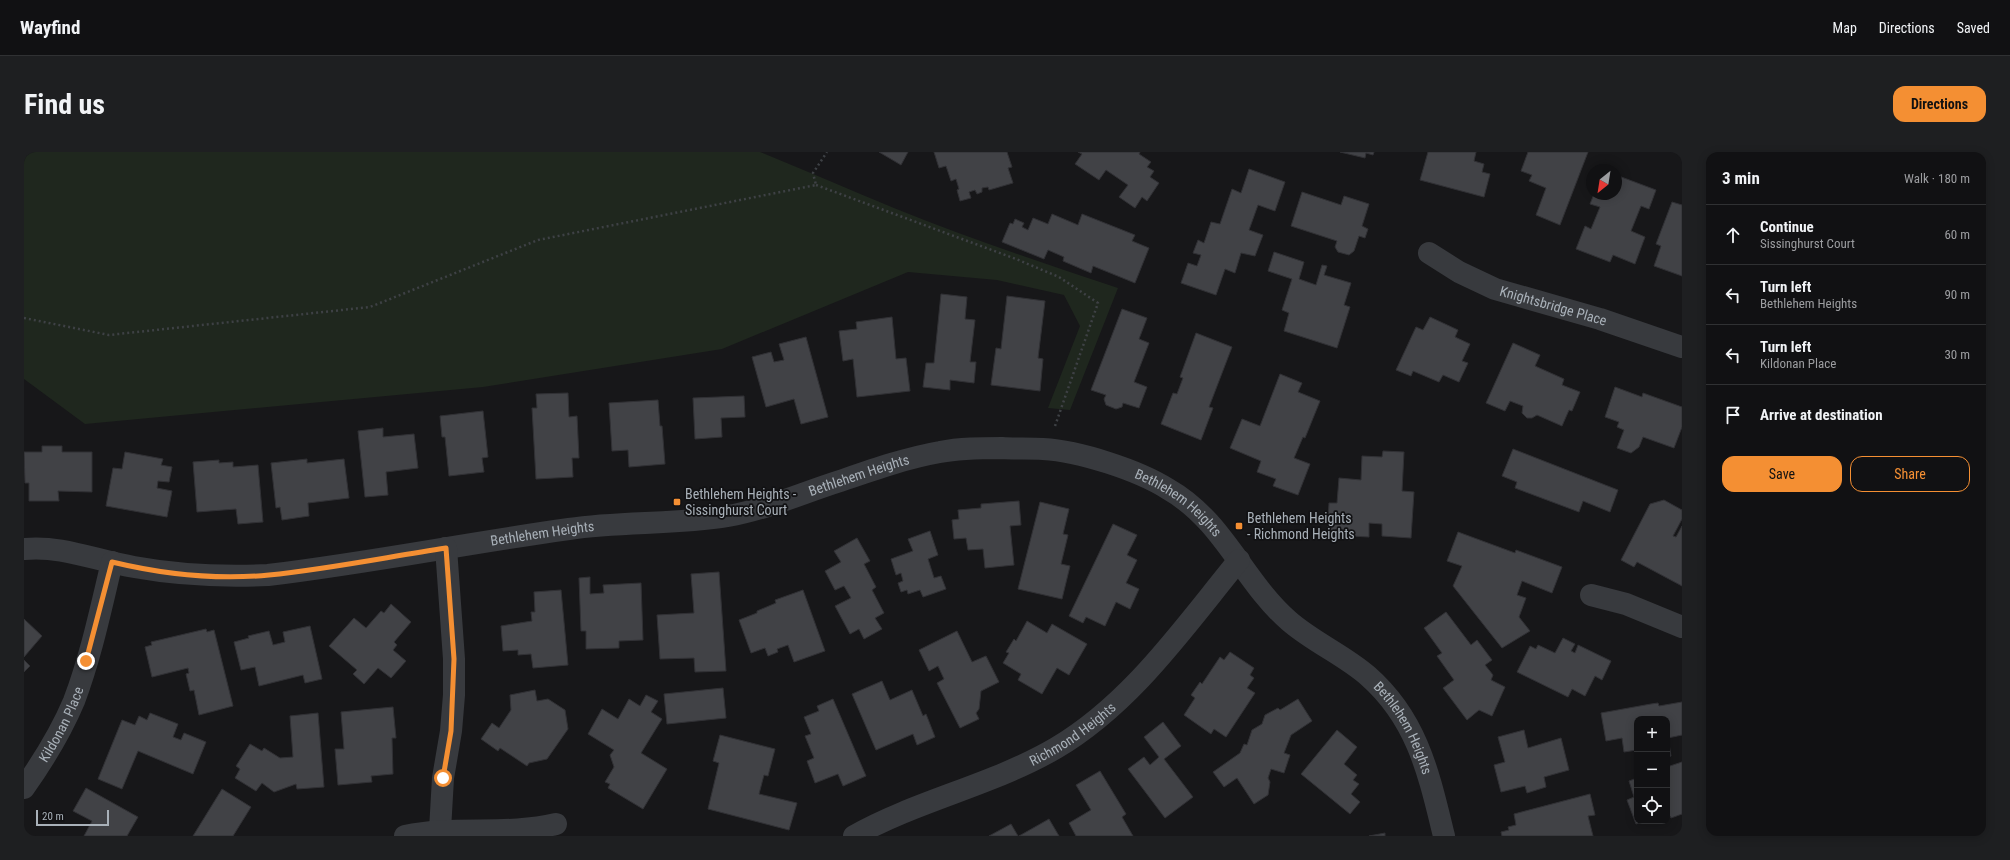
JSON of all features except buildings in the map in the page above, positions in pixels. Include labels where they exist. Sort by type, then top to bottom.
[{"type":"street","name":"Knightsbridge Place","points":[[1429,253],[1459,272],[1495,289],[1600,319],[1682,347]]},
{"type":"street","name":"Bethlehem Heights","points":[[24,549],[37,548],[60,550],[134,567],[182,574],[232,576],[268,575],[592,526],[688,521],[727,516],[767,507],[840,481],[941,451],[972,448],[1046,449],[1093,459],[1143,476],[1168,488],[1190,503],[1207,520],[1272,604],[1288,620],[1369,677],[1390,699],[1411,730],[1428,769],[1444,836]]},
{"type":"street","points":[[440,830],[443,778],[451,731],[454,695],[454,659],[446,548]]},
{"type":"street","name":"Richmond Heights","points":[[854,836],[877,823],[1017,767],[1056,748],[1097,719],[1134,686],[1239,560]]},
{"type":"street","name":"Kildonan Place","points":[[24,788],[57,736],[73,701],[86,661],[112,562]]},
{"type":"street","points":[[1591,595],[1626,604],[1682,627]]},
{"type":"street","points":[[405,836],[440,830],[504,831],[535,829],[556,824]]},
{"type":"path","points":[[816,185],[813,173],[827,152]]},
{"type":"path","points":[[24,318],[109,335],[370,306],[538,240],[816,185],[1016,259],[1059,277],[1098,303],[1046,449]]},
{"type":"shaded area","points":[[24,152],[760,152],[950,230],[1118,288],[1070,410],[1048,408],[1080,326],[1064,295],[997,280],[908,272],[722,349],[483,387],[85,424],[24,379]]},
{"type":"place","name":"Bethlehem Heights - Sissinghurst Court","points":[[677,502]]},
{"type":"place","name":"Bethlehem Heights - Richmond Heights","points":[[1239,526]]},
{"type":"route","points":[[86,661],[112,562],[134,567],[182,574],[232,576],[268,575],[446,548],[454,659],[454,695],[451,731],[443,778]]}]
